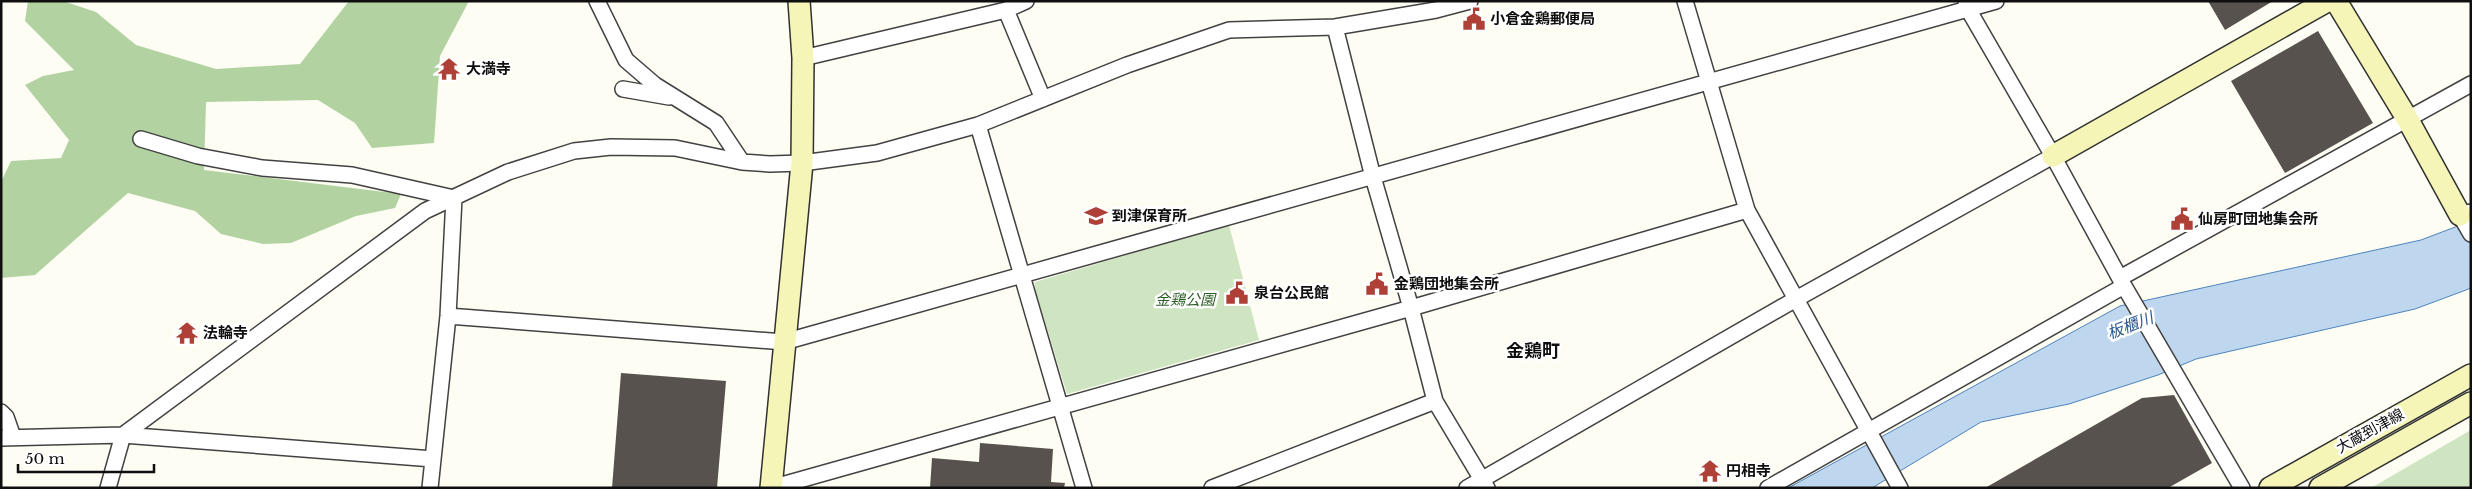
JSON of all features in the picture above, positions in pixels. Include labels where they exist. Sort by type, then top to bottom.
[{"type":"street","points":[[597,1],[626,60],[674,97],[716,123],[742,162]]},
{"type":"street","points":[[799,1],[803,58],[802,163],[771,488],[1411,308],[1747,210]]},
{"type":"street","points":[[803,58],[1006,10],[1026,1]]},
{"type":"street","points":[[108,488],[123,435],[425,211],[508,172],[574,151],[611,147],[675,148],[742,162],[802,163],[877,153],[978,125],[1127,65],[1229,30],[1335,27],[1436,10],[1470,1]]},
{"type":"street","points":[[1685,1],[1747,210],[1900,488]]},
{"type":"street","points":[[448,316],[784,342],[1709,82],[1967,5],[1996,1]]},
{"type":"street","points":[[1467,488],[1484,483],[1796,300],[2327,1]]},
{"type":"street","points":[[2336,1],[2466,213],[2471,234]]},
{"type":"street","points":[[1967,5],[2122,282],[2242,488]]},
{"type":"street","points":[[1006,10],[1043,99]]},
{"type":"street","points":[[1335,27],[1373,177],[1411,308],[1435,401],[1484,483]]},
{"type":"street","points":[[1768,488],[1868,432],[2122,282],[2471,84]]},
{"type":"street","points":[[623,89],[674,97]]},
{"type":"street","points":[[978,125],[1062,406],[1084,488]]},
{"type":"street","points":[[141,139],[198,156],[262,168],[352,175],[454,198]]},
{"type":"street","points":[[430,488],[448,316],[454,198]]},
{"type":"street","name":"大蔵到津線","points":[[2270,488],[2471,375]]},
{"type":"street","points":[[1212,488],[1435,401]]},
{"type":"street","name":"大蔵到津線","points":[[2320,488],[2471,403]]},
{"type":"street","points":[[1,412],[6,417],[7,438],[123,435],[433,459]]},
{"type":"green space","points":[[28,1],[63,1],[96,12],[136,45],[216,69],[300,64],[349,1],[469,1],[440,56],[434,143],[372,148],[355,123],[318,100],[206,102],[204,170],[401,194],[395,208],[356,216],[291,243],[263,244],[221,234],[195,211],[128,193],[35,275],[1,278],[1,182],[11,161],[61,158],[69,140],[25,85],[43,76],[74,70],[25,21]]},
{"type":"green space","name":"金鶏公園","points":[[1229,225],[1259,340],[1067,394],[1035,289],[1035,282]]},
{"type":"green space","points":[[2471,430],[2471,488],[2371,488]]},
{"type":"water","name":"板櫃川","points":[[2471,221],[2471,288],[2466,290],[2415,309],[2196,359],[2158,375],[2069,404],[1981,422],[1872,488],[1788,488],[2120,306],[2421,240]]},
{"type":"building","points":[[2208,1],[2273,1],[2225,30]]},
{"type":"building","points":[[2318,31],[2373,123],[2285,173],[2231,81]]},
{"type":"building","points":[[621,373],[726,381],[717,488],[612,488]]},
{"type":"building","points":[[2174,395],[2212,463],[2168,488],[1985,488],[2142,398]]},
{"type":"building","points":[[980,443],[1053,449],[1051,482],[1065,483],[1064,488],[930,488],[932,458],[979,462]]},
{"type":"place","name":"小倉金鶏郵便局","points":[[1474,19]]},
{"type":"place","name":"大満寺","points":[[449,69]]},
{"type":"place","name":"到津保育所","points":[[1096,216]]},
{"type":"place","name":"仙房町団地集会所","points":[[2182,219]]},
{"type":"place","name":"金鶏団地集会所","points":[[1377,284]]},
{"type":"place","name":"泉台公民館","points":[[1237,293]]},
{"type":"place","name":"法輪寺","points":[[187,333]]},
{"type":"place","name":"円相寺","points":[[1710,471]]},
{"type":"district","name":"金鶏町","points":[[1533,351]]}]
